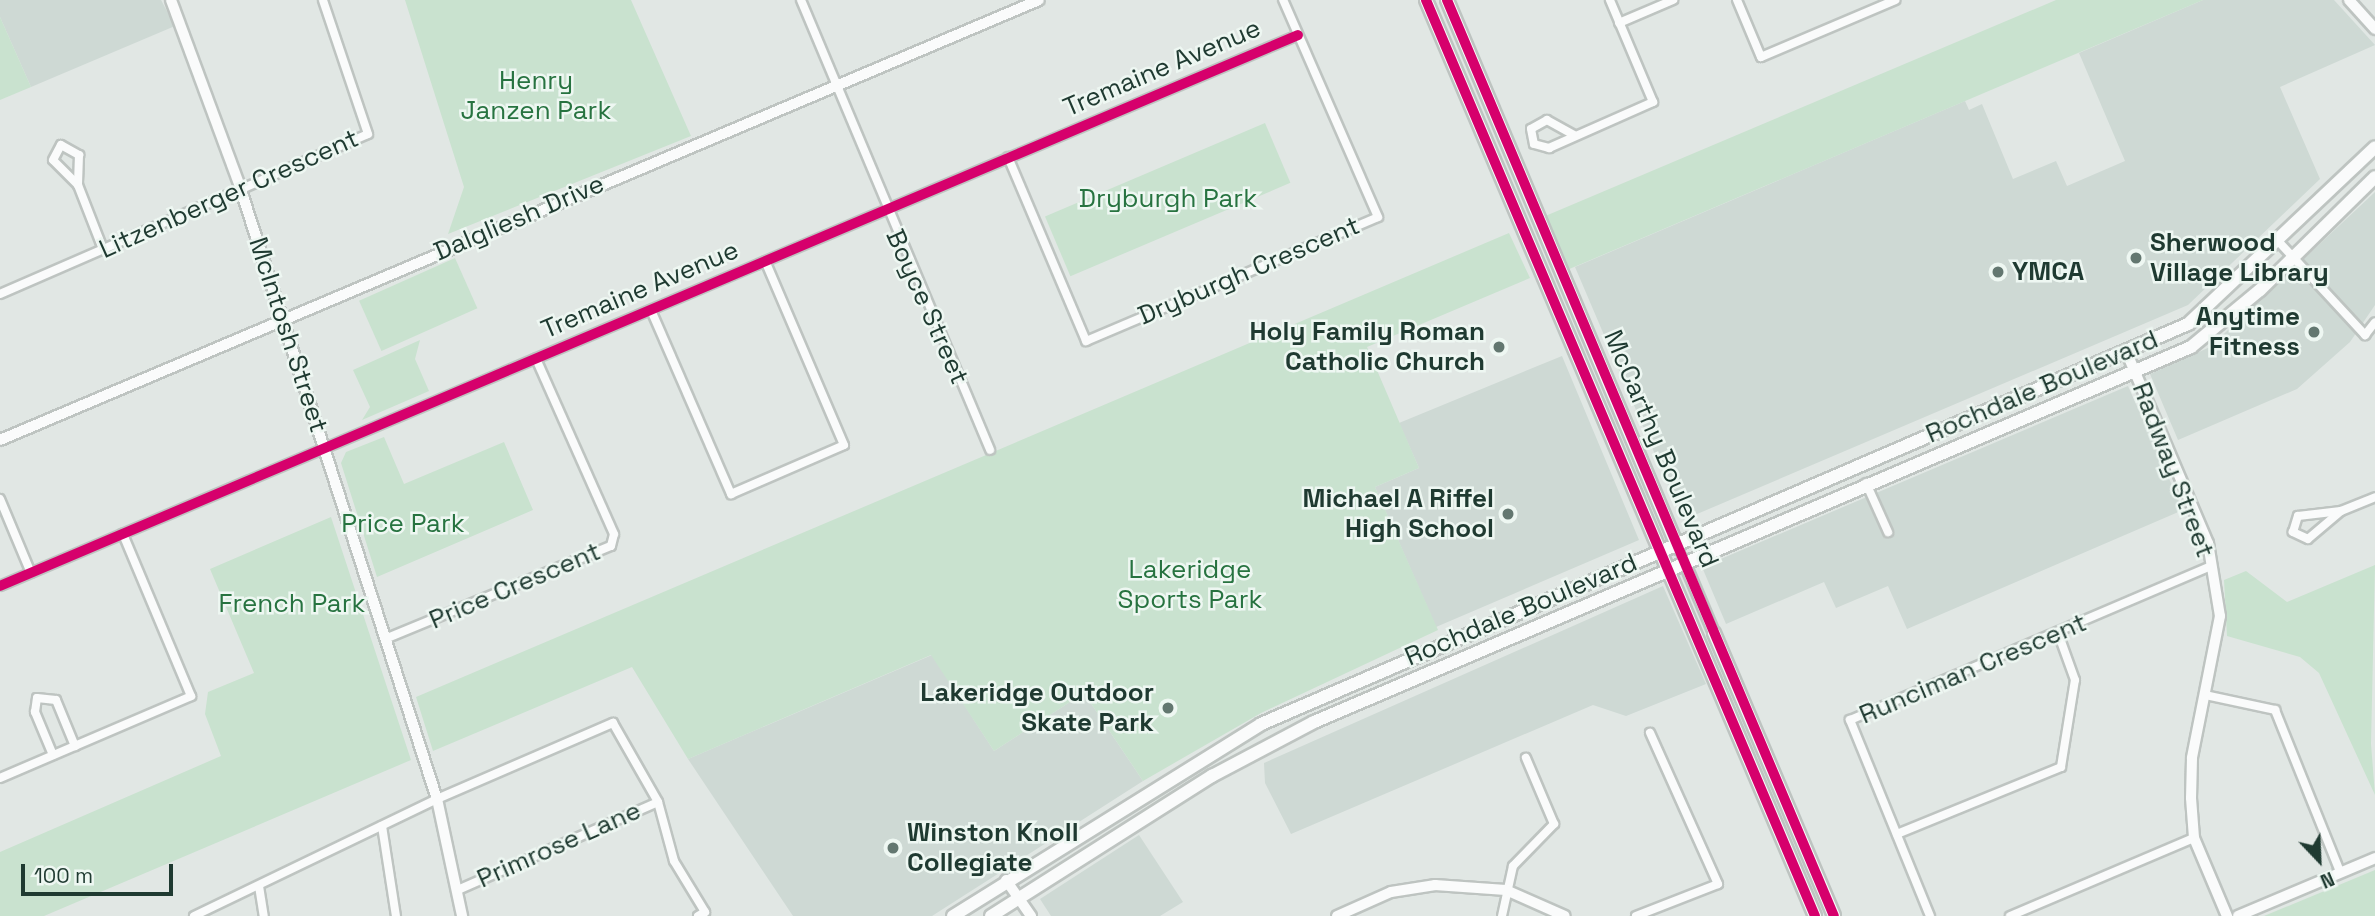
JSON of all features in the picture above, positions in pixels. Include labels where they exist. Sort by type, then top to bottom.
[{"type":"main road","name":"McCarthy Boulevard","points":[[1426,0],[1815,916]]},
{"type":"main road","name":"McCarthy Boulevard","points":[[1447,0],[1683,559]]},
{"type":"main road","name":"Rochdale Boulevard","points":[[953,916],[1006,880],[1261,724],[2190,322],[2279,242],[2375,148]]},
{"type":"main road","name":"Rochdale Boulevard","points":[[990,916],[1248,755],[1665,566],[2199,341],[2295,258],[2375,177]]},
{"type":"main road","name":"McCarthy Boulevard","points":[[1714,633],[1834,916]]},
{"type":"street","name":"McIntosh Street","points":[[171,0],[240,187],[437,799],[460,889],[462,916]]},
{"type":"street","name":"Litzenberger Crescent","points":[[0,294],[240,187],[368,134],[323,0]]},
{"type":"street","name":"Boyce Street","points":[[801,0],[885,210],[990,450]]},
{"type":"street","name":"Dalgliesh Drive","points":[[0,440],[1039,0]]},
{"type":"street","name":"Dryburgh Crescent","points":[[1008,157],[1086,341],[1377,217],[1283,0]]},
{"type":"street","points":[[1574,135],[1547,120],[1531,129],[1534,144],[1549,148],[1653,102],[1610,0]]},
{"type":"street","points":[[1619,23],[1673,0]]},
{"type":"street","points":[[1737,0],[1761,57],[1895,0]]},
{"type":"street","points":[[1870,0],[1874,9]]},
{"type":"street","points":[[2349,0],[2375,29]]},
{"type":"street","name":"Tremaine Avenue","points":[[0,586],[1298,35]]},
{"type":"street","points":[[78,185],[53,160],[61,145],[79,155],[78,185],[103,249]]},
{"type":"street","points":[[2279,242],[2365,335],[2375,323]]},
{"type":"street","points":[[651,310],[731,494],[844,445],[765,261]]},
{"type":"street","name":"Radway Street","points":[[2126,351],[2208,543],[2220,616],[2192,758],[2194,838],[2227,916]]},
{"type":"street","name":"Price Crescent","points":[[386,639],[611,546],[614,534],[536,359]]},
{"type":"street","points":[[1866,483],[1888,532]]},
{"type":"street","points":[[2341,511],[2308,539],[2293,532],[2302,515],[2341,511],[2375,497]]},
{"type":"street","points":[[0,499],[31,573]]},
{"type":"street","points":[[0,778],[191,696],[122,534]]},
{"type":"street","name":"McCarthy Boulevard","points":[[1683,559],[1714,633]]},
{"type":"street","name":"Runciman Crescent","points":[[1930,916],[1850,720],[2211,566]]},
{"type":"street","points":[[1897,834],[2061,767],[2075,680],[2058,633]]},
{"type":"street","points":[[2204,695],[2275,710],[2340,872]]},
{"type":"street","points":[[52,755],[35,712],[37,698],[56,700],[75,746]]},
{"type":"street","points":[[194,916],[437,799],[613,723],[658,802],[674,861],[705,912],[698,916]]},
{"type":"street","points":[[1636,916],[1718,884],[1650,733]]},
{"type":"street","points":[[1502,916],[1513,866],[1554,824],[1526,758]]},
{"type":"street","name":"Primrose Lane","points":[[460,889],[658,802]]},
{"type":"street","points":[[382,826],[396,916]]},
{"type":"street","points":[[2010,916],[2194,838]]},
{"type":"street","points":[[2238,916],[2375,858]]},
{"type":"street","points":[[1006,880],[1031,916]]},
{"type":"street","points":[[1337,916],[1391,892],[1435,885],[1506,890],[1565,916]]},
{"type":"street","points":[[259,887],[264,916]]},
{"type":"shaded area","points":[[0,0],[161,0],[175,26],[31,87],[0,17]]},
{"type":"shaded area","points":[[2203,0],[2334,0],[2375,45],[2280,87],[2320,179],[2188,305],[1683,520],[1575,267],[1965,101],[1969,110],[1982,104],[2013,179],[2056,161],[2067,186],[2125,161],[2079,53]]},
{"type":"shaded area","points":[[2375,192],[2375,305],[2350,342],[2297,389],[2178,440],[2150,374],[2210,347]]},
{"type":"shaded area","name":"Michael A Riffel High School","points":[[1562,356],[1639,540],[1436,627],[1375,487],[1419,468],[1399,423]]},
{"type":"shaded area","points":[[2128,386],[2183,510],[1907,629],[1888,586],[1836,608],[1824,582],[1726,624],[1702,567]]},
{"type":"shaded area","points":[[1663,586],[1706,684],[1626,716],[1593,705],[1291,834],[1265,783],[1264,763]]},
{"type":"shaded area","name":"Winston Knoll Collegiate","points":[[932,655],[994,751],[1084,693],[1143,781],[932,916],[793,916],[688,759]]},
{"type":"shaded area","points":[[1139,835],[1183,902],[1160,916],[1051,916],[1040,899]]},
{"type":"green space","name":"Henry Janzen Park","points":[[405,0],[631,0],[691,136],[448,234],[464,187]]},
{"type":"green space","points":[[2056,0],[2203,0],[1567,270],[1543,217]]},
{"type":"green space","points":[[0,17],[31,87],[0,100]]},
{"type":"green space","name":"Dryburgh Park","points":[[1265,123],[1290,183],[1070,276],[1045,216]]},
{"type":"green space","name":"Lakeridge Sports Park","points":[[1509,233],[1530,278],[1367,347],[1419,468],[1375,487],[1438,630],[1261,713],[1143,781],[1084,693],[994,751],[931,655],[688,759],[632,667],[433,751],[416,697]]},
{"type":"green space","points":[[455,258],[477,308],[381,351],[359,301]]},
{"type":"green space","points":[[420,340],[415,359],[429,391],[362,420],[370,407],[353,370]]},
{"type":"green space","name":"Price Park","points":[[384,437],[404,484],[504,442],[533,510],[377,577],[341,463],[346,452]]},
{"type":"green space","name":"French Park","points":[[331,517],[411,760],[44,916],[0,916],[0,852],[221,756],[205,714],[208,692],[254,673],[210,569]]},
{"type":"green space","points":[[2375,565],[2371,744],[2375,795],[2319,673],[2300,657],[2227,636],[2224,580],[2246,571],[2287,602]]},
{"type":"green space","points":[[2375,870],[2375,916],[2264,916]]},
{"type":"cycle path","points":[[1426,0],[1815,916]]},
{"type":"cycle path","points":[[1447,0],[1834,916]]},
{"type":"cycle path","points":[[0,586],[1298,35]]},
{"type":"place","name":"Sherwood Village Library","points":[[2136,258]]},
{"type":"place","name":"YMCA","points":[[1998,272]]},
{"type":"place","name":"Anytime Fitness","points":[[2314,332]]},
{"type":"place","name":"Holy Family Roman Catholic Church","points":[[1499,347]]},
{"type":"place","name":"Michael A Riffel High School","points":[[1508,514]]},
{"type":"place","name":"Lakeridge Outdoor Skate Park","points":[[1168,708]]},
{"type":"place","name":"Winston Knoll Collegiate","points":[[893,848]]}]
